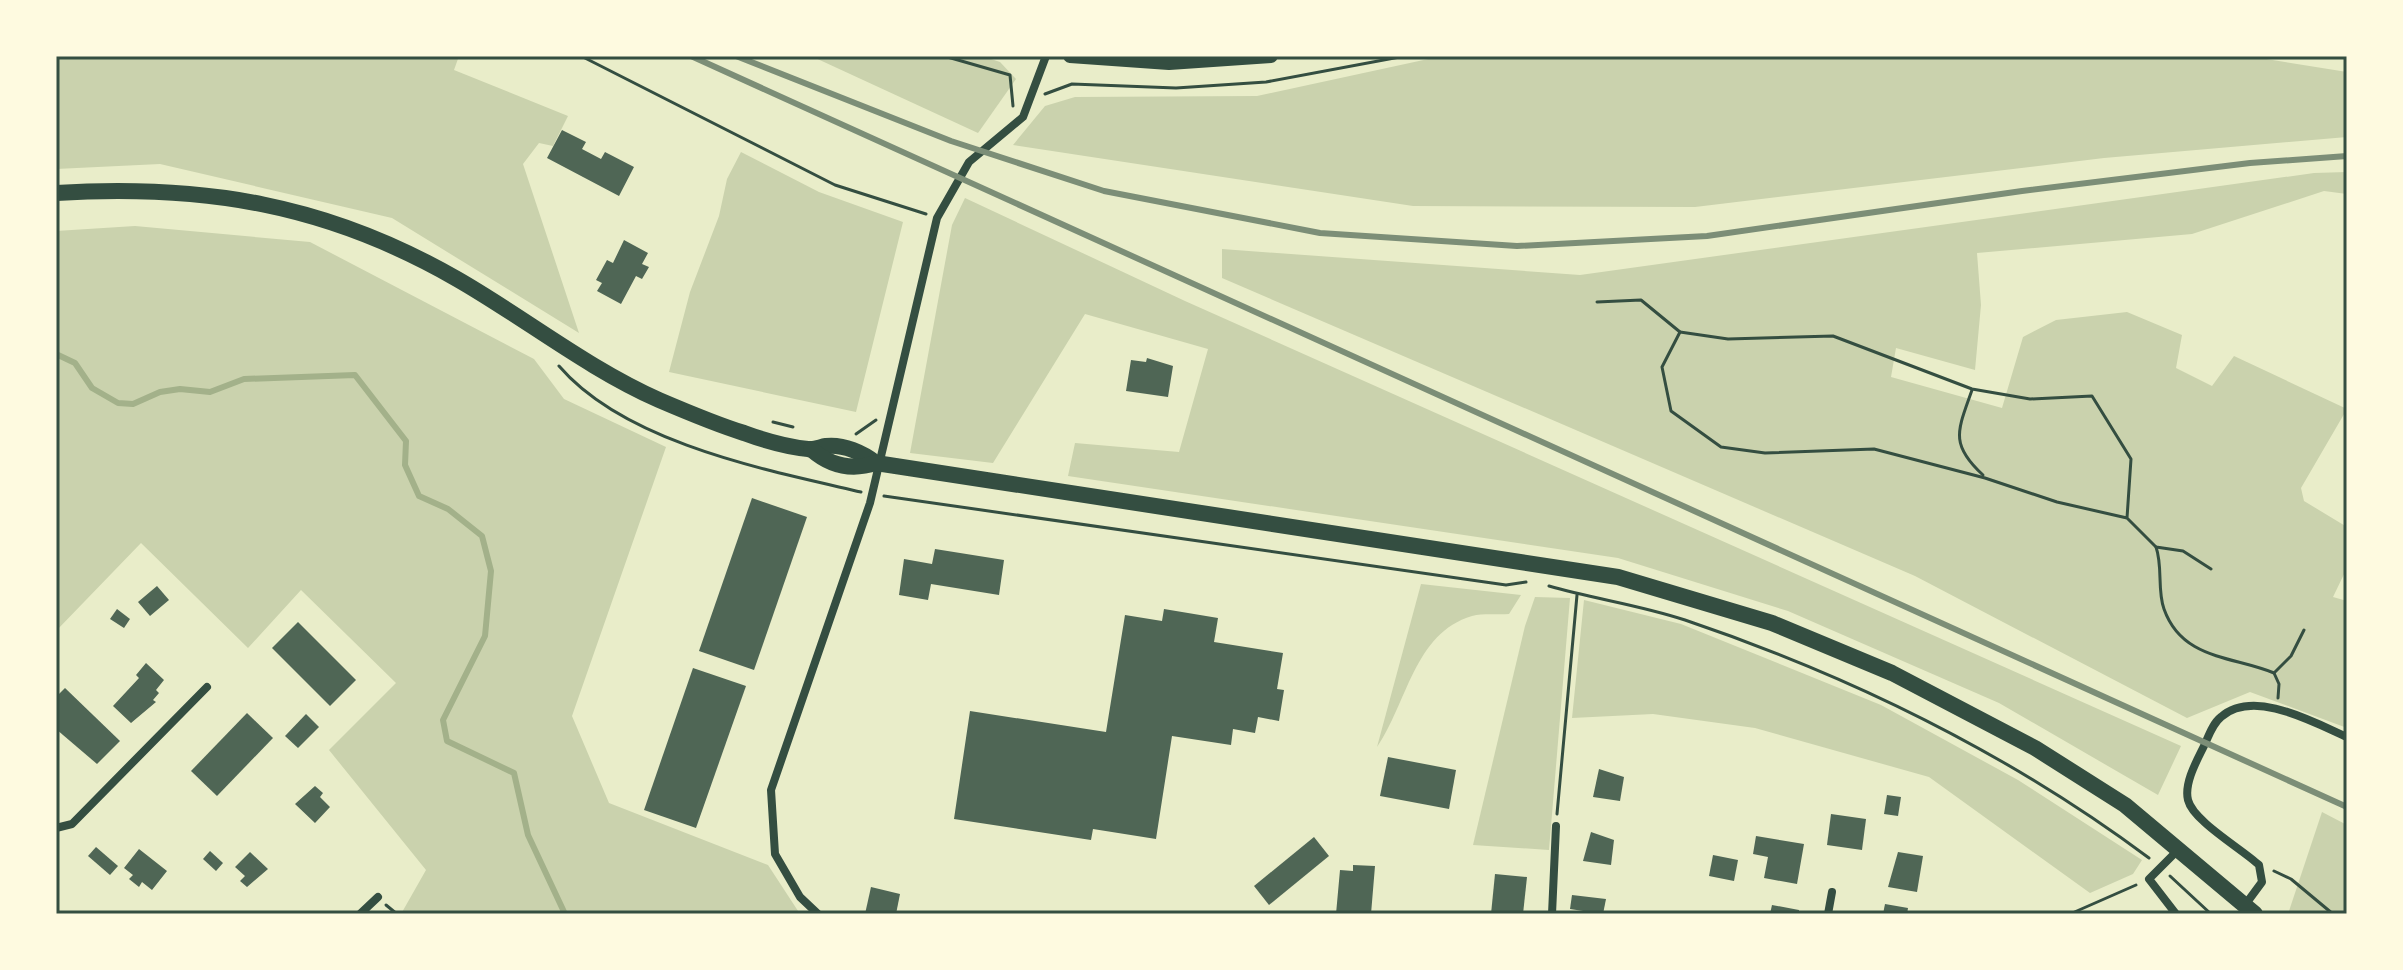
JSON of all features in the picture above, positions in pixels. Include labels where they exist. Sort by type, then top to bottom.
[{"type":"main road","points":[[56,193],[126,189],[186,191],[259,203],[328,220],[397,246],[422,259],[587,362],[657,399],[744,433],[811,449],[829,445],[861,452],[878,464],[1618,577],[1772,623],[1892,673],[2035,748],[2125,805],[2250,910]]},
{"type":"street","points":[[818,914],[800,897],[775,854],[771,790],[878,464],[937,218],[969,162],[1015,126],[1033,96],[1046,56]]},
{"type":"street","points":[[1070,56],[1169,63],[1271,56]]},
{"type":"street","points":[[56,828],[72,824],[207,687]]},
{"type":"street","points":[[2250,910],[2262,882],[2259,865],[2198,818],[2188,800],[2188,784],[2213,728],[2222,716],[2243,705],[2289,711],[2347,737]]},
{"type":"street","points":[[1552,914],[1556,826]]},
{"type":"street","points":[[2176,914],[2149,879],[2178,849]]},
{"type":"street","points":[[1828,914],[1832,892]]},
{"type":"street","points":[[360,914],[378,897]]},
{"type":"path","points":[[581,56],[835,185],[937,218]]},
{"type":"path","points":[[944,56],[1010,75],[1013,110]]},
{"type":"path","points":[[1033,96],[1055,93],[1072,84],[1176,88],[1266,82],[1405,56]]},
{"type":"path","points":[[1597,302],[1641,300],[1680,332],[1728,339],[1833,336],[1972,389],[2030,399],[2092,396],[2131,459],[2127,518]]},
{"type":"path","points":[[1680,332],[1662,367],[1671,411],[1721,447],[1765,453],[1874,449],[1985,478],[2057,502],[2127,518],[2156,547],[2160,559],[2164,609],[2183,638],[2207,656],[2274,673]]},
{"type":"path","points":[[1972,389],[1957,434],[1964,458],[1985,478]]},
{"type":"path","points":[[771,422],[802,430]]},
{"type":"path","points":[[2156,547],[2183,551],[2211,569]]},
{"type":"path","points":[[1556,826],[1577,594]]},
{"type":"path","points":[[2274,673],[2291,656],[2304,630]]},
{"type":"path","points":[[2274,673],[2279,684],[2277,710]]},
{"type":"path","points":[[2259,865],[2291,879],[2333,914]]},
{"type":"path","points":[[2070,914],[2149,879]]},
{"type":"green space","points":[[56,56],[459,56],[454,70],[568,116],[553,146],[539,143],[523,164],[579,333],[392,218],[160,164],[56,169]]},
{"type":"green space","points":[[811,56],[982,56],[1000,62],[1016,79],[978,133]]},
{"type":"green space","points":[[1442,56],[2248,56],[2347,72],[2347,137],[2104,158],[1695,207],[1413,206],[1013,145],[1045,106],[1075,97],[1257,96]]},
{"type":"green space","points":[[741,152],[819,192],[903,222],[856,412],[669,372],[690,292],[719,216],[727,179]]},
{"type":"green space","points":[[2347,172],[2347,194],[2324,191],[2192,234],[1977,253],[1981,305],[1975,370],[1896,348],[1891,377],[2002,408],[2023,337],[2056,320],[2127,312],[2182,335],[2176,368],[2212,386],[2234,356],[2347,409],[2301,488],[2304,501],[2347,527],[2347,568],[2333,597],[2347,601],[2347,728],[2250,692],[2187,718],[1915,576],[1222,278],[1222,249],[1580,275],[2314,173]]},
{"type":"green space","points":[[965,198],[1185,301],[2181,746],[2158,795],[1999,703],[1788,611],[1618,558],[1068,476],[1075,443],[1179,452],[1208,349],[1085,314],[993,463],[910,453],[952,225]]},
{"type":"green space","points":[[135,226],[310,242],[534,359],[564,399],[666,447],[572,716],[609,803],[768,865],[800,914],[401,914],[426,870],[329,750],[396,683],[301,590],[248,648],[141,543],[56,631],[56,231]]},
{"type":"green space","points":[[1421,584],[1521,595],[1509,614],[1472,616],[1452,625],[1437,638],[1414,672],[1377,747]]},
{"type":"green space","points":[[1535,597],[1570,598],[1549,850],[1473,845],[1525,626]]},
{"type":"green space","points":[[1584,600],[1681,624],[1881,705],[2018,780],[2142,860],[2133,874],[2090,893],[1929,777],[1755,728],[1653,714],[1572,718]]},
{"type":"green space","points":[[2322,812],[2347,825],[2347,914],[2288,914]]},
{"type":"building","points":[[562,130],[586,142],[582,149],[601,159],[605,152],[634,167],[619,196],[547,158]]},
{"type":"building","points":[[624,240],[648,253],[642,264],[649,267],[642,279],[636,276],[621,304],[597,291],[602,283],[596,280],[607,260],[613,263]]},
{"type":"building","points":[[1147,358],[1173,366],[1168,397],[1126,391],[1131,360],[1146,362]]},
{"type":"building","points":[[752,498],[807,517],[754,670],[699,651]]},
{"type":"building","points":[[935,549],[1004,560],[999,595],[931,584],[928,600],[899,595],[904,559],[932,564]]},
{"type":"building","points":[[157,586],[169,600],[150,616],[138,602]]},
{"type":"building","points":[[117,609],[130,619],[124,628],[110,619]]},
{"type":"building","points":[[1164,609],[1218,618],[1214,642],[1283,653],[1277,689],[1284,690],[1279,721],[1258,717],[1255,733],[1233,729],[1231,745],[1172,736],[1156,839],[1093,829],[1091,840],[954,819],[970,711],[1106,732],[1125,615],[1162,621]]},
{"type":"building","points":[[298,622],[356,680],[330,706],[272,648]]},
{"type":"building","points":[[146,663],[164,680],[156,690],[159,693],[153,700],[156,702],[131,723],[113,706],[139,678],[136,675]]},
{"type":"building","points":[[693,668],[746,686],[696,828],[644,810]]},
{"type":"building","points":[[65,688],[120,741],[97,764],[56,729],[56,697]]},
{"type":"building","points":[[247,713],[273,738],[217,796],[191,771]]},
{"type":"building","points":[[306,714],[319,727],[298,748],[285,736]]},
{"type":"building","points":[[1388,757],[1456,770],[1449,809],[1380,796]]},
{"type":"building","points":[[1599,769],[1624,777],[1620,801],[1593,797]]},
{"type":"building","points":[[315,786],[323,793],[320,797],[330,807],[315,823],[295,804]]},
{"type":"building","points":[[1887,795],[1901,797],[1898,816],[1884,814]]},
{"type":"building","points":[[1831,814],[1866,819],[1862,850],[1827,845]]},
{"type":"building","points":[[1591,832],[1614,840],[1611,865],[1583,861]]},
{"type":"building","points":[[1756,836],[1804,844],[1797,884],[1764,878],[1768,857],[1753,854]]},
{"type":"building","points":[[1314,837],[1329,856],[1269,905],[1254,886]]},
{"type":"building","points":[[96,847],[118,866],[110,875],[88,856]]},
{"type":"building","points":[[139,849],[167,871],[152,890],[142,882],[139,887],[129,879],[133,875],[124,868]]},
{"type":"building","points":[[210,851],[223,863],[216,871],[203,859]]},
{"type":"building","points":[[250,852],[268,869],[247,887],[240,881],[245,876],[235,867]]},
{"type":"building","points":[[1898,852],[1923,856],[1917,892],[1888,887]]},
{"type":"building","points":[[1713,855],[1738,860],[1734,881],[1709,876]]},
{"type":"building","points":[[1353,865],[1375,866],[1371,914],[1336,914],[1340,870],[1353,871]]},
{"type":"building","points":[[1495,874],[1527,877],[1523,914],[1491,914]]},
{"type":"building","points":[[871,887],[900,894],[896,914],[865,914]]},
{"type":"building","points":[[1572,895],[1606,899],[1603,914],[1570,909]]},
{"type":"building","points":[[1885,904],[1908,908],[1907,914],[1883,914]]},
{"type":"building","points":[[1772,905],[1799,910],[1799,914],[1770,914]]},
{"type":"waterway","points":[[56,354],[75,363],[92,388],[118,403],[133,404],[160,392],[180,389],[210,392],[244,379],[355,375],[406,441],[405,465],[419,496],[448,509],[482,536],[491,571],[485,636],[443,720],[447,741],[514,773],[528,835],[565,914]]},
{"type":"railway","points":[[691,56],[2347,807]]},
{"type":"railway","points":[[736,56],[951,141],[1104,191],[1320,233],[1517,246],[1707,236],[2022,191],[2250,163],[2347,156]]}]
